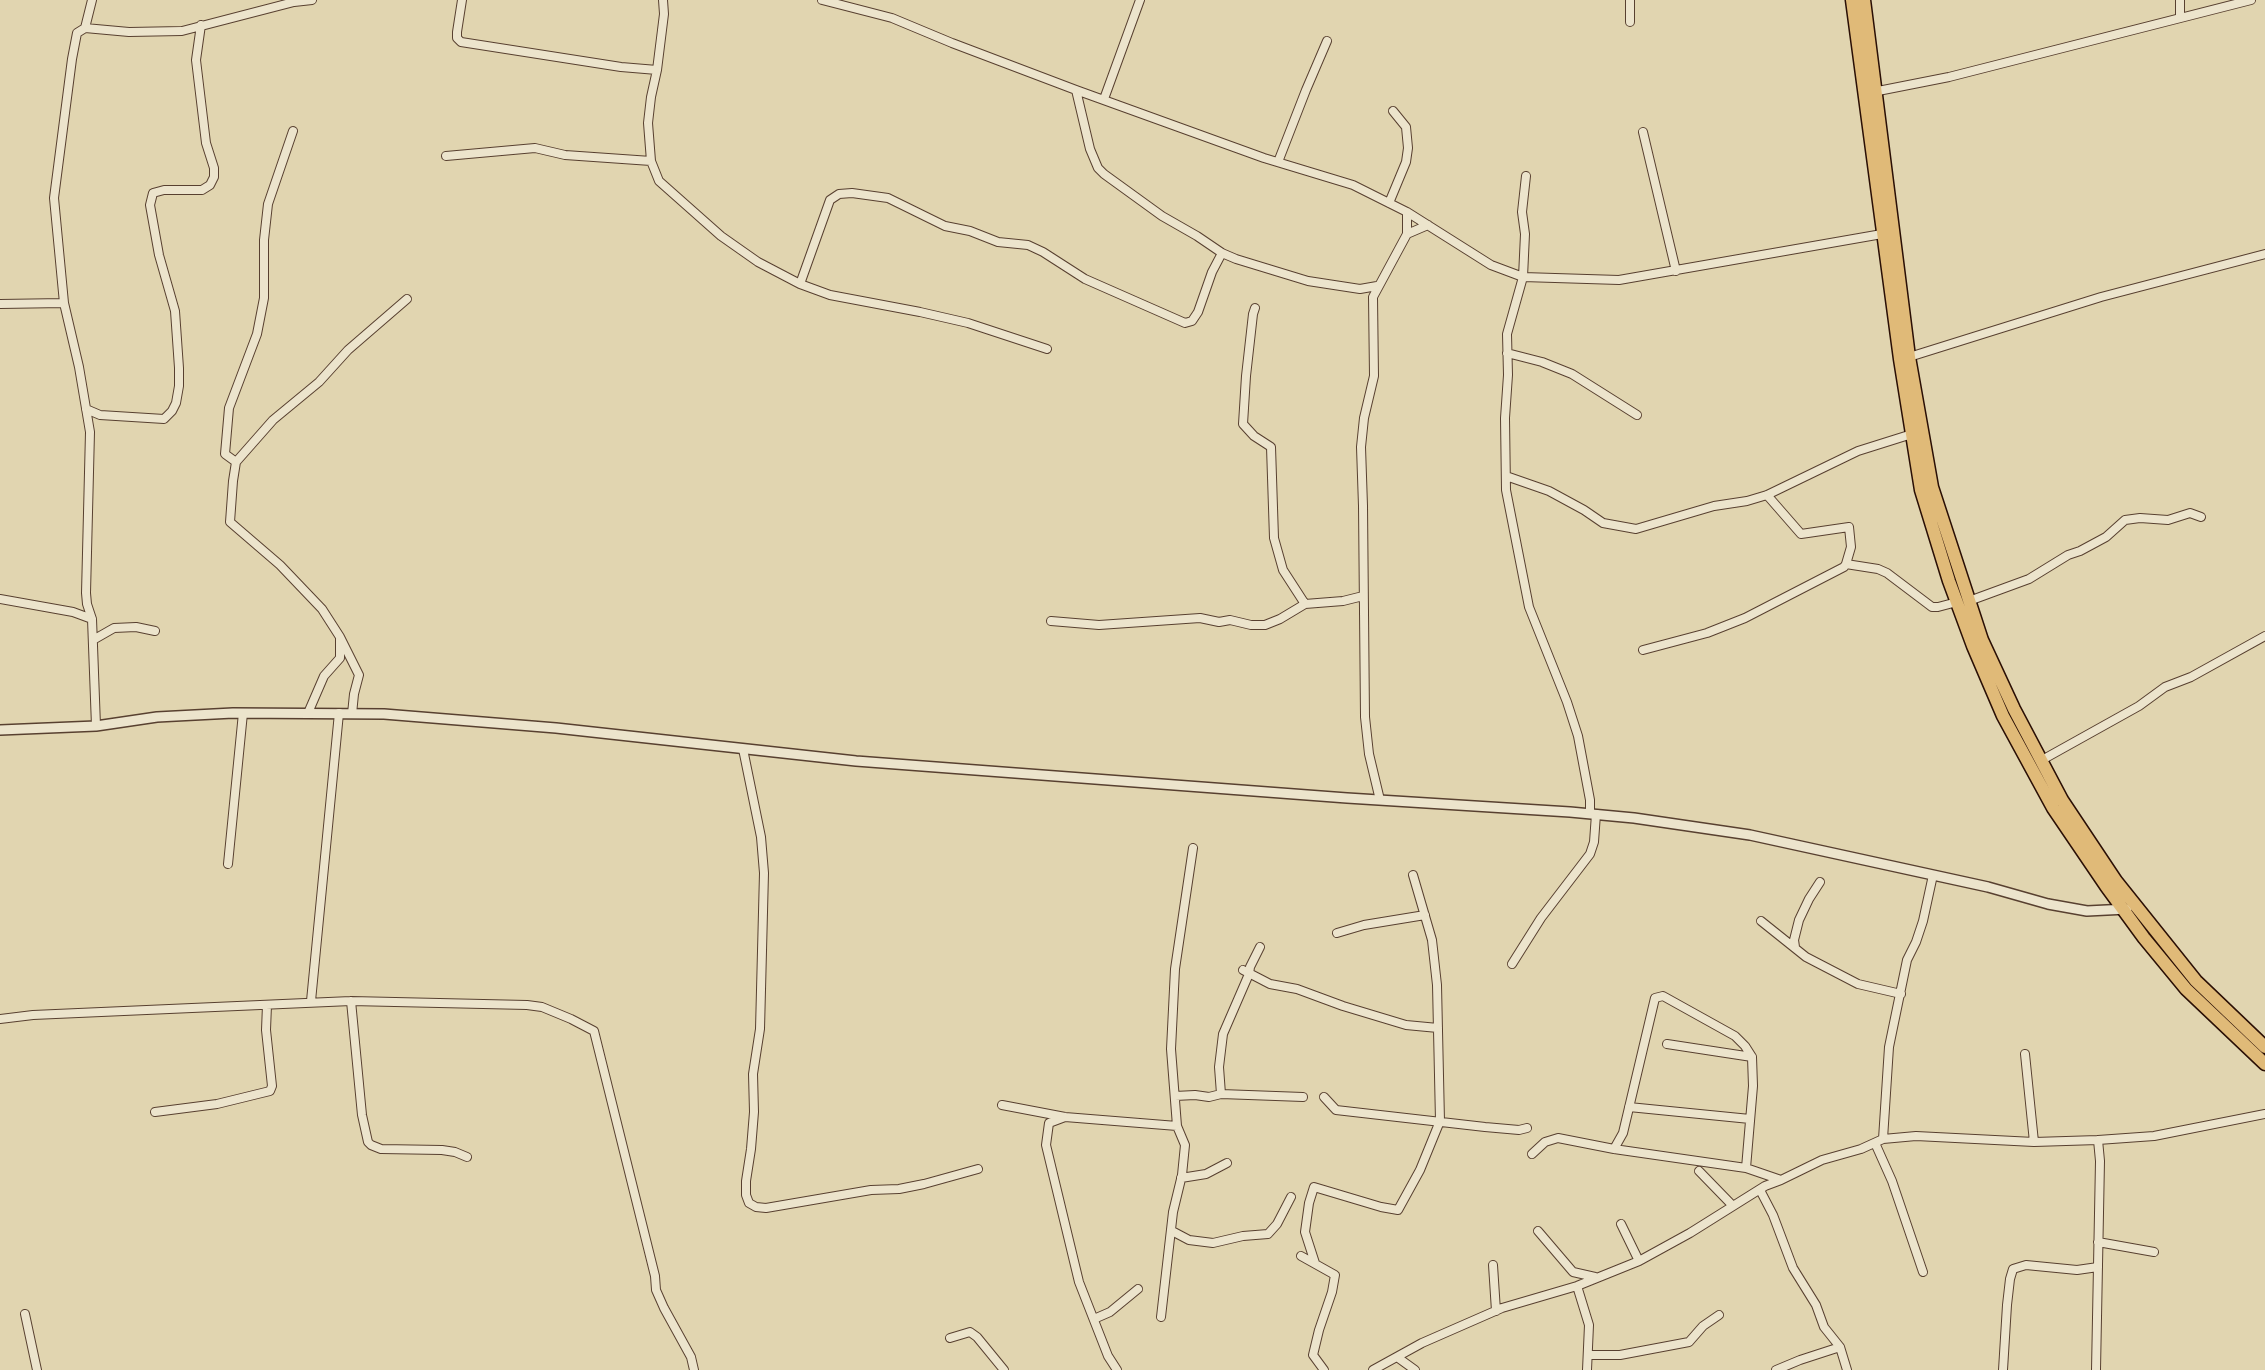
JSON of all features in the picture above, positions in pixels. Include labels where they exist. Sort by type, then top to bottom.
[{"type":"main road","points":[[1852,0],[1869,93],[1905,358],[1912,434],[1922,490],[1963,602],[2062,800],[2116,881],[2130,908],[2196,981],[2264,1046]]},
{"type":"main road","points":[[1864,0],[1869,93],[1882,234],[1932,487],[1973,646],[2003,716],[2053,808],[2130,908],[2186,989],[2265,1064]]},
{"type":"street","points":[[86,27],[92,0]]},
{"type":"street","points":[[96,726],[92,619],[87,604],[89,422],[63,303],[54,198],[77,33],[86,27],[129,32],[182,31],[294,2],[312,0]]},
{"type":"street","points":[[462,0],[457,32],[457,38],[461,42],[621,67],[657,70]]},
{"type":"street","points":[[663,0],[664,14],[648,123],[651,161],[659,181],[721,236],[758,262],[800,284],[830,295],[968,323],[1047,349]]},
{"type":"street","points":[[822,0],[892,18],[1076,90],[1278,162],[1353,185],[1407,212],[1491,265],[1523,277],[1619,280],[1882,234]]},
{"type":"street","points":[[1104,99],[1140,0]]},
{"type":"street","points":[[1630,0],[1630,22]]},
{"type":"street","points":[[2180,0],[2180,18]]},
{"type":"street","points":[[1869,93],[1949,77],[2251,0]]},
{"type":"street","points":[[86,409],[100,414],[164,419],[176,403],[179,368],[175,311],[159,255],[150,205],[153,193],[164,190],[202,190],[210,184],[214,177],[214,168],[206,143],[196,60],[201,25]]},
{"type":"street","points":[[1278,162],[1327,42]]},
{"type":"street","points":[[1076,90],[1093,158],[1104,174],[1162,216],[1222,253],[1288,276],[1360,289],[1377,286]]},
{"type":"street","points":[[1389,203],[1406,162],[1408,148],[1406,127],[1393,111]]},
{"type":"street","points":[[236,462],[225,454],[229,408],[257,334],[264,298],[264,240],[268,204],[293,131]]},
{"type":"street","points":[[1643,132],[1676,271]]},
{"type":"street","points":[[446,156],[523,148],[586,157],[651,161]]},
{"type":"street","points":[[1512,964],[1541,918],[1590,854],[1594,842],[1593,814],[1578,736],[1529,607],[1506,490],[1507,353],[1510,322],[1523,277],[1525,234],[1522,212],[1526,176]]},
{"type":"street","points":[[800,284],[830,200],[839,194],[852,192],[888,198],[945,226],[970,231],[998,242],[1028,245],[1085,279],[1185,323],[1192,321],[1198,312],[1212,272],[1222,253]]},
{"type":"street","points":[[1380,800],[1369,754],[1365,717],[1364,506],[1361,447],[1364,418],[1374,376],[1373,299],[1377,286],[1407,234],[1407,212]]},
{"type":"street","points":[[1407,234],[1428,225]]},
{"type":"street","points":[[1905,358],[2101,297],[2265,254]]},
{"type":"street","points":[[1360,289],[1373,299]]},
{"type":"street","points":[[352,714],[359,675],[340,637],[321,609],[280,564],[230,522],[231,492],[236,462],[273,420],[319,382],[348,350],[407,299]]},
{"type":"street","points":[[0,304],[63,303]]},
{"type":"street","points":[[1255,308],[1252,314],[1243,424],[1254,436],[1271,447],[1274,538],[1283,570],[1305,604]]},
{"type":"street","points":[[1507,353],[1542,362],[1572,374],[1637,415]]},
{"type":"street","points":[[89,422],[100,414]]},
{"type":"street","points":[[1506,476],[1549,491],[1603,523],[1636,529],[1705,509],[1767,495],[1858,451],[1912,434]]},
{"type":"street","points":[[1643,650],[1707,633],[1745,618],[1844,567],[1851,547],[1850,527],[1801,534],[1767,495]]},
{"type":"street","points":[[1846,564],[1878,568],[1932,607],[1938,608],[1963,602],[2029,579],[2068,555],[2106,537],[2125,520],[2140,518],[2168,520],[2190,513],[2201,517]]},
{"type":"street","points":[[1051,621],[1100,625],[1200,618],[1219,622],[1230,620],[1251,625],[1265,625],[1305,604],[1343,601],[1363,596]]},
{"type":"street","points":[[0,599],[73,612],[92,619]]},
{"type":"street","points":[[73,612],[87,604]]},
{"type":"street","points":[[93,639],[114,628],[136,627],[155,631]]},
{"type":"street","points":[[2042,760],[2139,706],[2165,687],[2191,677],[2265,636]]},
{"type":"street","points":[[308,713],[324,676],[340,658],[340,637]]},
{"type":"street","points":[[0,730],[96,726],[157,717],[243,713],[384,714],[545,727],[856,761],[1593,814],[1750,835],[2087,910],[2130,908]]},
{"type":"street","points":[[228,864],[243,713]]},
{"type":"street","points":[[311,1001],[327,856],[339,713]]},
{"type":"street","points":[[743,748],[760,837],[764,873],[760,1029],[753,1074],[752,1140],[746,1181],[746,1195],[749,1203],[756,1207],[766,1208],[872,1190],[899,1189],[978,1169]]},
{"type":"street","points":[[1161,1317],[1173,1212],[1181,1178],[1185,1145],[1178,1126],[1171,1049],[1175,969],[1193,848]]},
{"type":"street","points":[[1315,1263],[1305,1232],[1314,1187],[1398,1210],[1420,1170],[1440,1121],[1437,985],[1432,940],[1413,875]]},
{"type":"street","points":[[1923,1272],[1879,1141],[1889,1047],[1907,960],[1916,942],[1933,875]]},
{"type":"street","points":[[1795,947],[1794,940],[1799,920],[1820,882]]},
{"type":"street","points":[[1337,933],[1364,925],[1425,915]]},
{"type":"street","points":[[1761,921],[1806,957],[1858,984],[1901,994]]},
{"type":"street","points":[[1221,1094],[1219,1067],[1223,1034],[1246,972],[1260,947]]},
{"type":"street","points":[[1246,972],[1270,984],[1297,989],[1406,1025],[1438,1028]]},
{"type":"street","points":[[1614,1149],[1623,1133],[1654,998],[1657,996],[1670,998],[1691,1013],[1735,1036],[1752,1057],[1754,1073],[1746,1168]]},
{"type":"street","points":[[351,1001],[362,1115],[371,1145],[381,1149],[442,1150],[467,1157]]},
{"type":"street","points":[[0,1019],[55,1014],[351,1001],[527,1005],[542,1007],[594,1031],[655,1276],[656,1290],[691,1357],[694,1370]]},
{"type":"street","points":[[155,1112],[216,1104],[270,1091],[272,1086],[266,1030],[267,1005]]},
{"type":"street","points":[[1666,1044],[1752,1057]]},
{"type":"street","points":[[2025,1054],[2034,1142]]},
{"type":"street","points":[[1175,1096],[1209,1097],[1221,1094],[1303,1097]]},
{"type":"street","points":[[1324,1097],[1336,1110],[1519,1130],[1527,1128]]},
{"type":"street","points":[[1002,1105],[1065,1117],[1178,1126]]},
{"type":"street","points":[[1629,1107],[1750,1119]]},
{"type":"street","points":[[1373,1370],[1422,1343],[1496,1311],[1577,1286],[1640,1261],[1765,1186],[1822,1160],[1861,1149],[1879,1141],[1935,1136],[2034,1142],[2098,1140],[2154,1136],[2215,1126],[2265,1114]]},
{"type":"street","points":[[1065,1117],[1049,1123],[1046,1145],[1079,1282],[1108,1356],[1117,1370]]},
{"type":"street","points":[[1532,1154],[1545,1142],[1558,1138],[1614,1149],[1746,1168],[1781,1180]]},
{"type":"street","points":[[2096,1370],[2098,1140]]},
{"type":"street","points":[[1181,1178],[1206,1174],[1227,1163]]},
{"type":"street","points":[[1699,1171],[1733,1206]]},
{"type":"street","points":[[1760,1190],[1773,1215],[1792,1268],[1816,1305],[1824,1327],[1840,1347],[1847,1370]]},
{"type":"street","points":[[1172,1231],[1189,1240],[1213,1244],[1243,1236],[1268,1234],[1277,1224],[1291,1197]]},
{"type":"street","points":[[1621,1224],[1640,1261]]},
{"type":"street","points":[[1539,1231],[1572,1272],[1595,1277]]},
{"type":"street","points":[[2098,1242],[2154,1252]]},
{"type":"street","points":[[1301,1256],[1335,1275],[1313,1355],[1324,1370]]},
{"type":"street","points":[[1493,1265],[1496,1311]]},
{"type":"street","points":[[2003,1370],[2007,1305],[2013,1269],[2026,1265],[2077,1270],[2098,1267]]},
{"type":"street","points":[[1577,1286],[1589,1325],[1587,1370]]},
{"type":"street","points":[[1094,1319],[1110,1312],[1138,1289]]},
{"type":"street","points":[[25,1314],[37,1370]]},
{"type":"street","points":[[1589,1355],[1620,1355],[1689,1342],[1702,1326],[1719,1315]]},
{"type":"street","points":[[950,1338],[970,1332],[1004,1370]]},
{"type":"street","points":[[1776,1370],[1840,1347]]},
{"type":"street","points":[[1397,1357],[1415,1370]]}]
